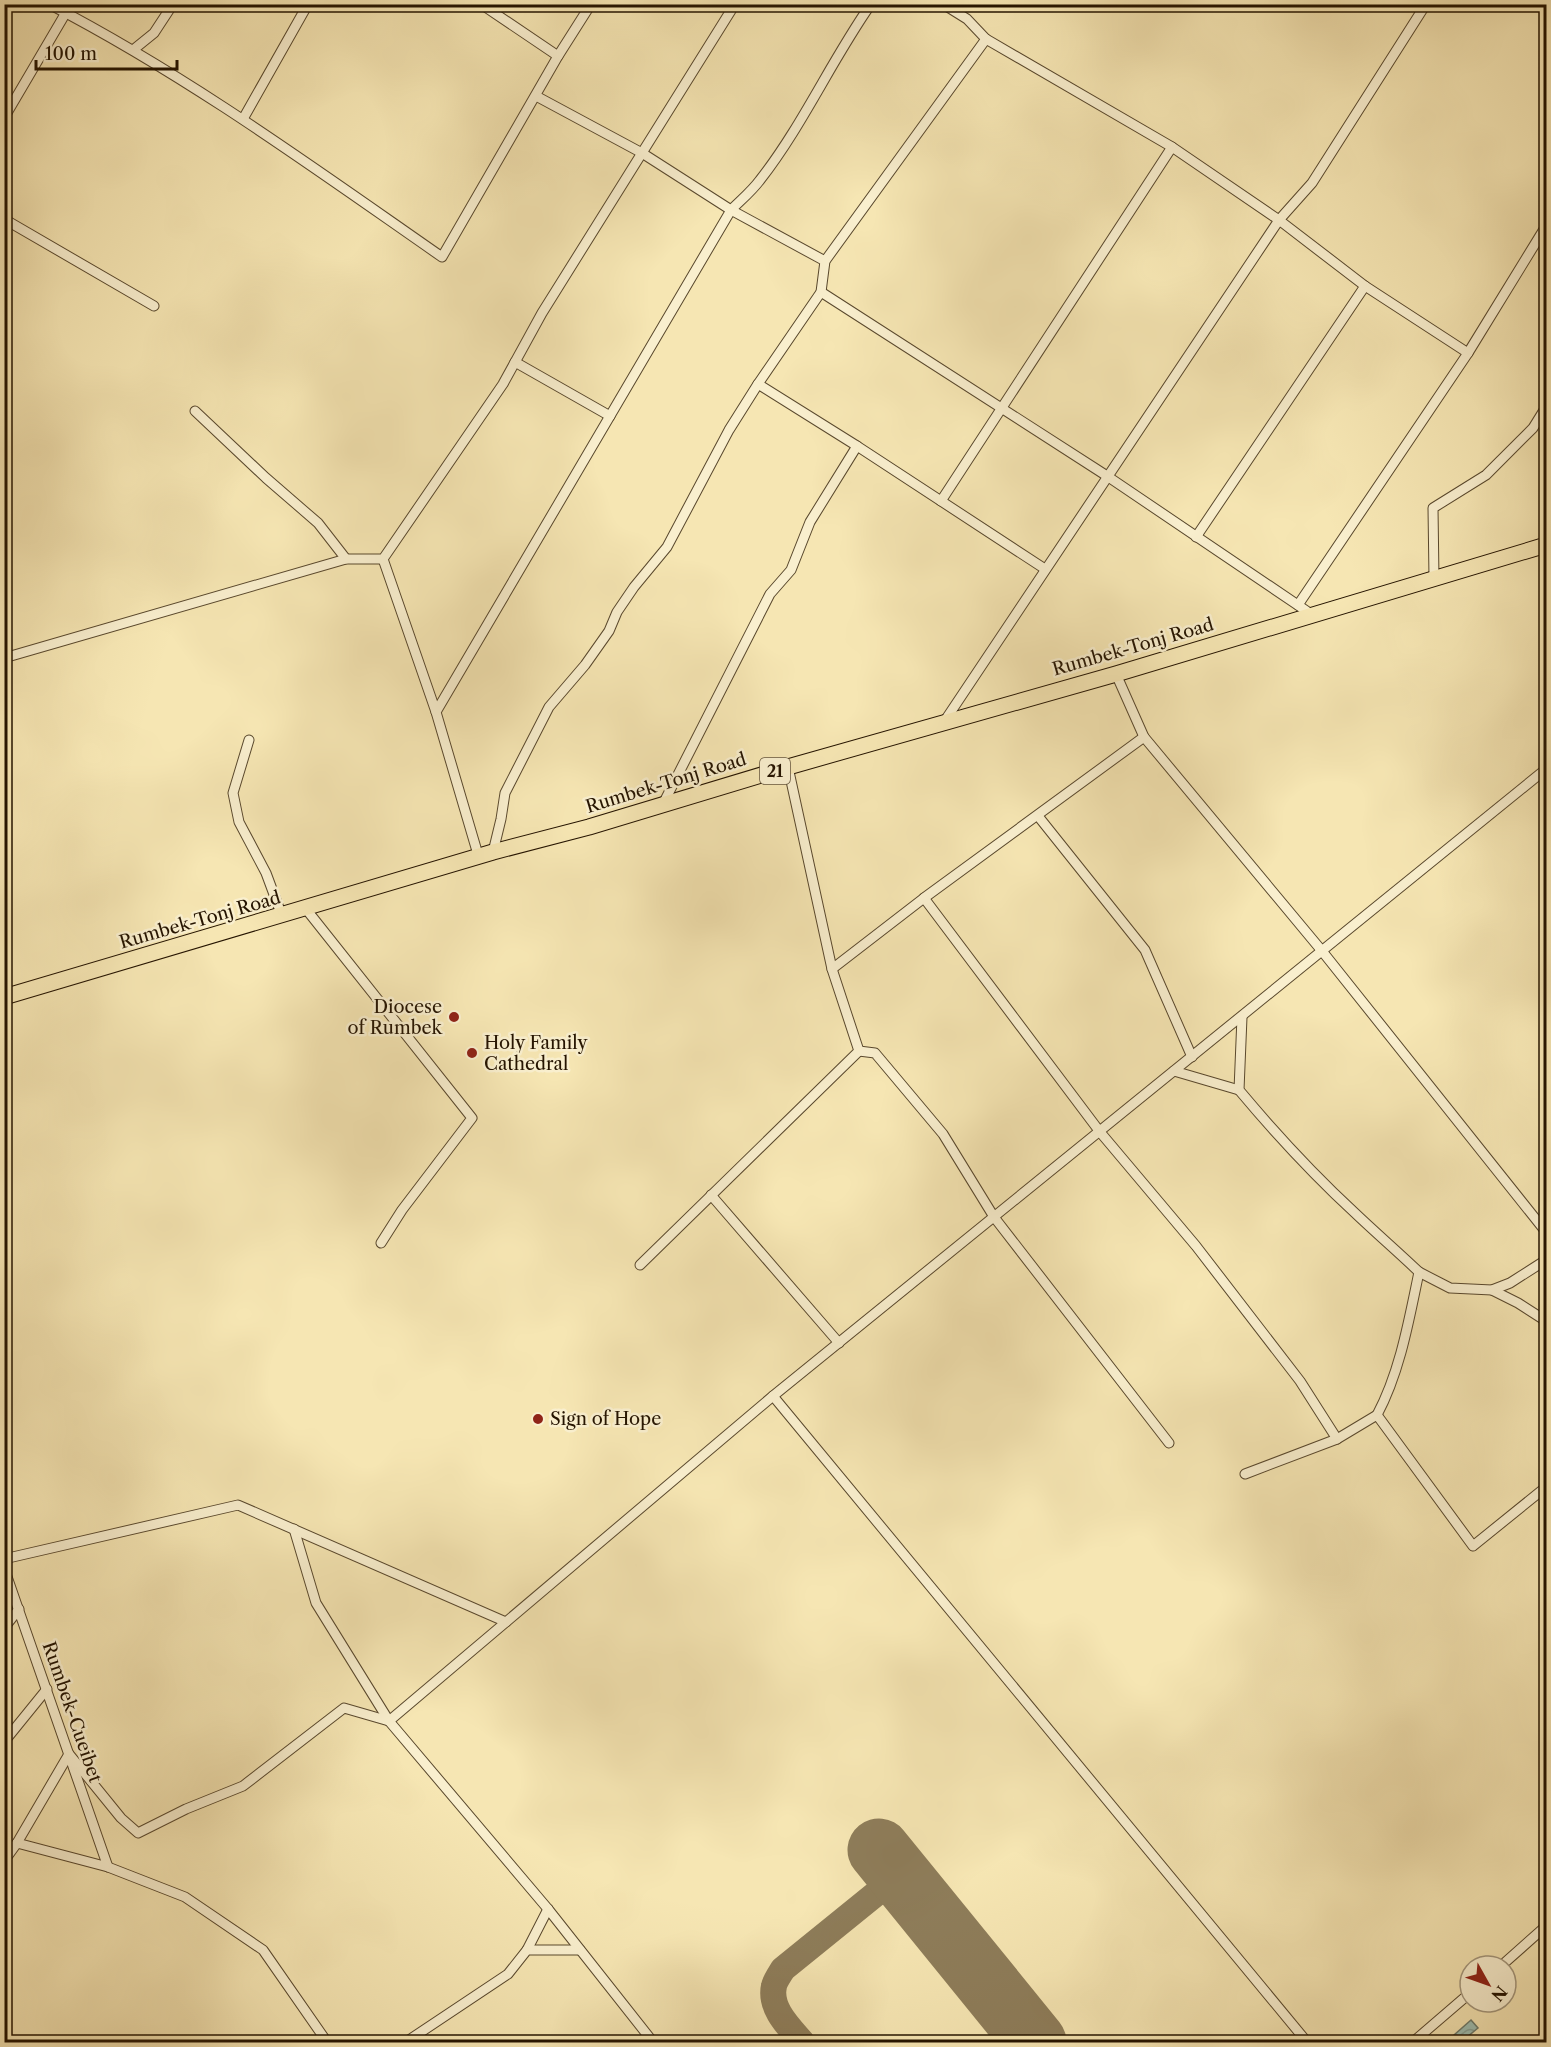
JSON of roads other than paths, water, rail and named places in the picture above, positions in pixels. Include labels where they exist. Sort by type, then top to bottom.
[{"type":"main road","name":"Rumbek-Tonj Road","points":[[4,997],[486,855],[590,827],[788,767],[1116,674],[1304,610],[1434,578],[1546,545]]},
{"type":"street","points":[[49,4],[68,9],[243,119],[442,257],[558,56],[591,4]]},
{"type":"street","points":[[133,50],[154,33],[173,4]]},
{"type":"street","points":[[243,119],[308,4]]},
{"type":"street","points":[[481,4],[558,56]]},
{"type":"street","points":[[383,559],[503,384],[542,313],[735,4]]},
{"type":"street","points":[[436,712],[731,210],[759,182],[792,135],[871,4]]},
{"type":"street","points":[[943,4],[967,19],[986,39],[1172,147],[1279,220],[1365,286],[1468,353]]},
{"type":"street","points":[[944,722],[1279,220],[1312,183],[1426,4]]},
{"type":"street","points":[[4,118],[68,9]]},
{"type":"street","points":[[486,855],[501,819],[505,793],[549,707],[585,665],[609,631],[617,612],[634,587],[667,547],[729,430],[820,292],[825,261],[986,39]]},
{"type":"street","points":[[536,96],[642,153],[731,210],[825,261]]},
{"type":"street","points":[[941,501],[1172,147]]},
{"type":"street","points":[[4,219],[154,306]]},
{"type":"street","points":[[820,292],[1107,476],[1304,610],[1546,226]]},
{"type":"street","points":[[1196,537],[1365,286]]},
{"type":"street","points":[[515,362],[610,416]]},
{"type":"street","points":[[758,384],[1045,569]]},
{"type":"street","points":[[1434,578],[1433,508],[1486,475],[1533,428],[1546,407]]},
{"type":"street","points":[[195,411],[318,523],[346,559]]},
{"type":"street","points":[[663,804],[770,594],[791,570],[810,522],[857,446]]},
{"type":"street","points":[[4,658],[346,559],[383,559]]},
{"type":"street","points":[[383,559],[486,855]]},
{"type":"street","points":[[1116,674],[1144,736],[1322,951],[1546,1232]]},
{"type":"street","points":[[832,969],[924,898],[1144,736]]},
{"type":"street","points":[[249,740],[233,793],[239,822],[266,873],[282,916]]},
{"type":"street","points":[[788,767],[832,969],[859,1051]]},
{"type":"street","points":[[389,1721],[773,1396],[1546,769]]},
{"type":"street","points":[[1038,816],[1145,950],[1192,1057]]},
{"type":"street","points":[[924,898],[1100,1132],[1196,1246],[1300,1381],[1337,1439]]},
{"type":"street","points":[[306,909],[472,1118],[402,1210],[381,1244]]},
{"type":"street","points":[[1239,1090],[1242,1017]]},
{"type":"street","points":[[640,1264],[859,1051]]},
{"type":"street","points":[[859,1051],[875,1053],[943,1134],[994,1217],[1169,1443]]},
{"type":"street","points":[[1174,1071],[1239,1090],[1270,1126],[1355,1214],[1393,1246],[1419,1272],[1450,1288],[1492,1290],[1546,1321]]},
{"type":"street","points":[[711,1196],[839,1343]]},
{"type":"street","points":[[1492,1290],[1510,1283],[1546,1260]]},
{"type":"street","points":[[1245,1474],[1337,1439],[1377,1415],[1385,1400],[1407,1328],[1419,1272]]},
{"type":"street","points":[[773,1396],[1308,2043]]},
{"type":"street","points":[[1377,1415],[1473,1546],[1546,1486]]},
{"type":"street","points":[[4,1559],[238,1505],[506,1622]]},
{"type":"street","points":[[294,1530],[316,1603],[389,1721],[548,1909],[653,2043]]},
{"type":"street","name":"Rumbek-Cueibet","points":[[4,1568],[108,1867]]},
{"type":"street","points":[[4,1628],[20,1609]]},
{"type":"street","points":[[4,1742],[47,1689]]},
{"type":"street","points":[[4,1861],[17,1844],[69,1754],[121,1818],[138,1833],[186,1809],[243,1786],[344,1708],[389,1721]]},
{"type":"street","points":[[17,1844],[108,1867],[185,1897],[263,1950],[327,2043]]},
{"type":"street","points":[[406,2043],[508,1974],[527,1950],[548,1909]]},
{"type":"street","points":[[1514,1954],[1546,1926]]},
{"type":"street","points":[[527,1950],[580,1950]]},
{"type":"street","points":[[1413,2043],[1458,2004]]},
{"type":"water","points":[[1471,2020],[1478,2028],[1461,2042],[1454,2035]]},
{"type":"place","name":"Diocese of Rumbek","points":[[454,1017]]},
{"type":"place","name":"Holy Family Cathedral","points":[[472,1053]]},
{"type":"place","name":"Sign of Hope","points":[[538,1419]]}]
